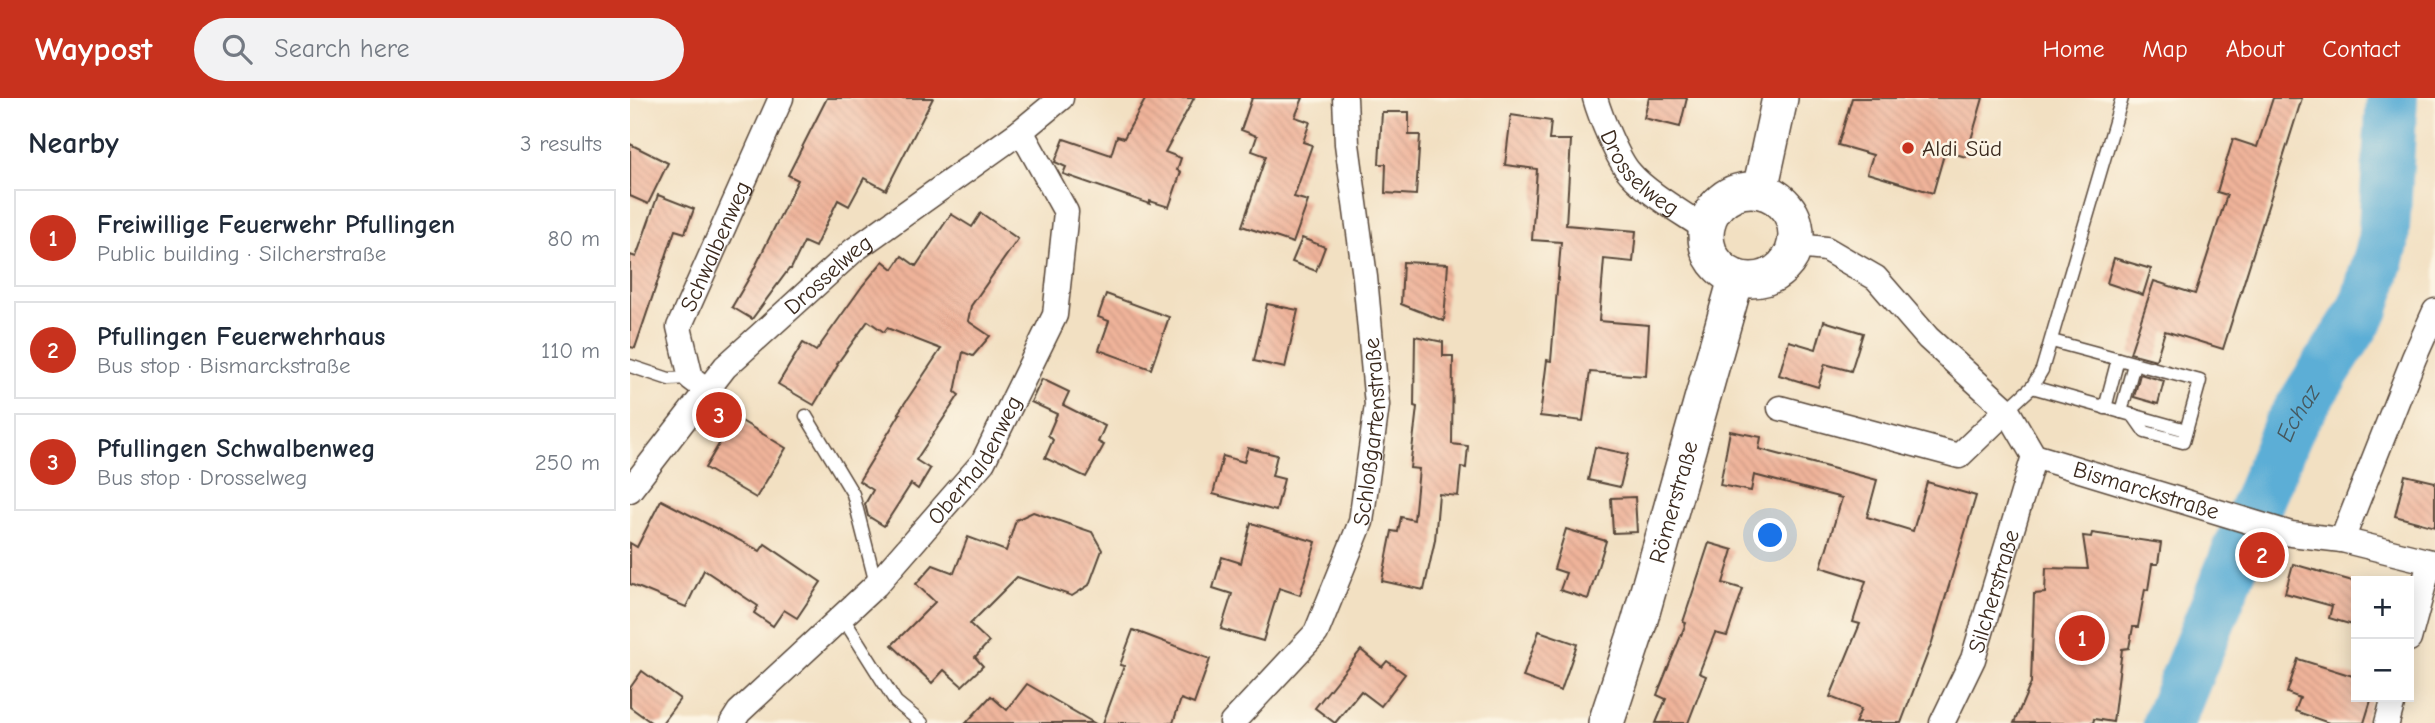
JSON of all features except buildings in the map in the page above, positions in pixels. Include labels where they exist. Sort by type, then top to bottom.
[{"type":"main road","points":[[1760,190],[1780,98]]},
{"type":"main road","points":[[1760,190],[1780,199],[1794,217],[1797,246],[1782,270],[1758,281],[1736,279],[1721,270],[1710,256],[1706,229],[1715,208],[1737,191],[1760,190]]},
{"type":"main road","name":"Römerstraße","points":[[1606,723],[1639,623],[1736,279]]},
{"type":"street","name":"Schwalbenweg","points":[[699,384],[679,327],[781,98]]},
{"type":"street","name":"Drosselweg","points":[[630,490],[699,384],[725,367],[855,250],[1021,131],[1061,98]]},
{"type":"street","name":"Schloßgartenstraße","points":[[1232,723],[1316,633],[1361,522],[1377,405],[1365,276],[1347,144],[1345,98]]},
{"type":"street","name":"Drosselweg","points":[[1595,98],[1600,116],[1629,173],[1669,205],[1706,229]]},
{"type":"street","name":"Oberhaldenweg","points":[[732,723],[739,712],[876,585],[983,462],[1055,315],[1066,212],[1021,131]]},
{"type":"street","points":[[1797,246],[1826,249],[1876,278],[1928,338],[2007,410],[2034,456]]},
{"type":"street","points":[[2342,540],[2435,311]]},
{"type":"street","points":[[1780,408],[1959,456],[2007,410]]},
{"type":"street","name":"Bismarckstraße","points":[[2034,456],[2291,534],[2342,540],[2433,562]]},
{"type":"street","name":"Silcherstraße","points":[[1942,723],[1973,659],[2034,456]]},
{"type":"street","points":[[2414,623],[2433,562]]},
{"type":"street","points":[[2387,723],[2393,702]]},
{"type":"lane","points":[[2007,410],[2032,387],[2042,370],[2122,98]]},
{"type":"lane","points":[[2032,387],[2186,430],[2200,381],[2052,341]]},
{"type":"lane","points":[[2105,408],[2118,359]]},
{"type":"lane","points":[[2127,414],[2134,364]]},
{"type":"lane","points":[[630,366],[668,379],[699,384]]},
{"type":"lane","points":[[806,415],[853,494],[876,585]]},
{"type":"lane","points":[[843,618],[896,702],[922,723]]},
{"type":"waterway","name":"Echaz","points":[[2168,723],[2288,428],[2364,309],[2383,244],[2392,98]]},
{"type":"place","name":"Aldi Süd","points":[[1908,148]]},
{"type":"place","name":"Pfullingen Schwalbenweg","points":[[719,415]]},
{"type":"place","name":"Pfullingen Feuerwehrhaus","points":[[2262,555]]},
{"type":"place","name":"Freiwillige Feuerwehr Pfullingen","points":[[2082,638]]}]
